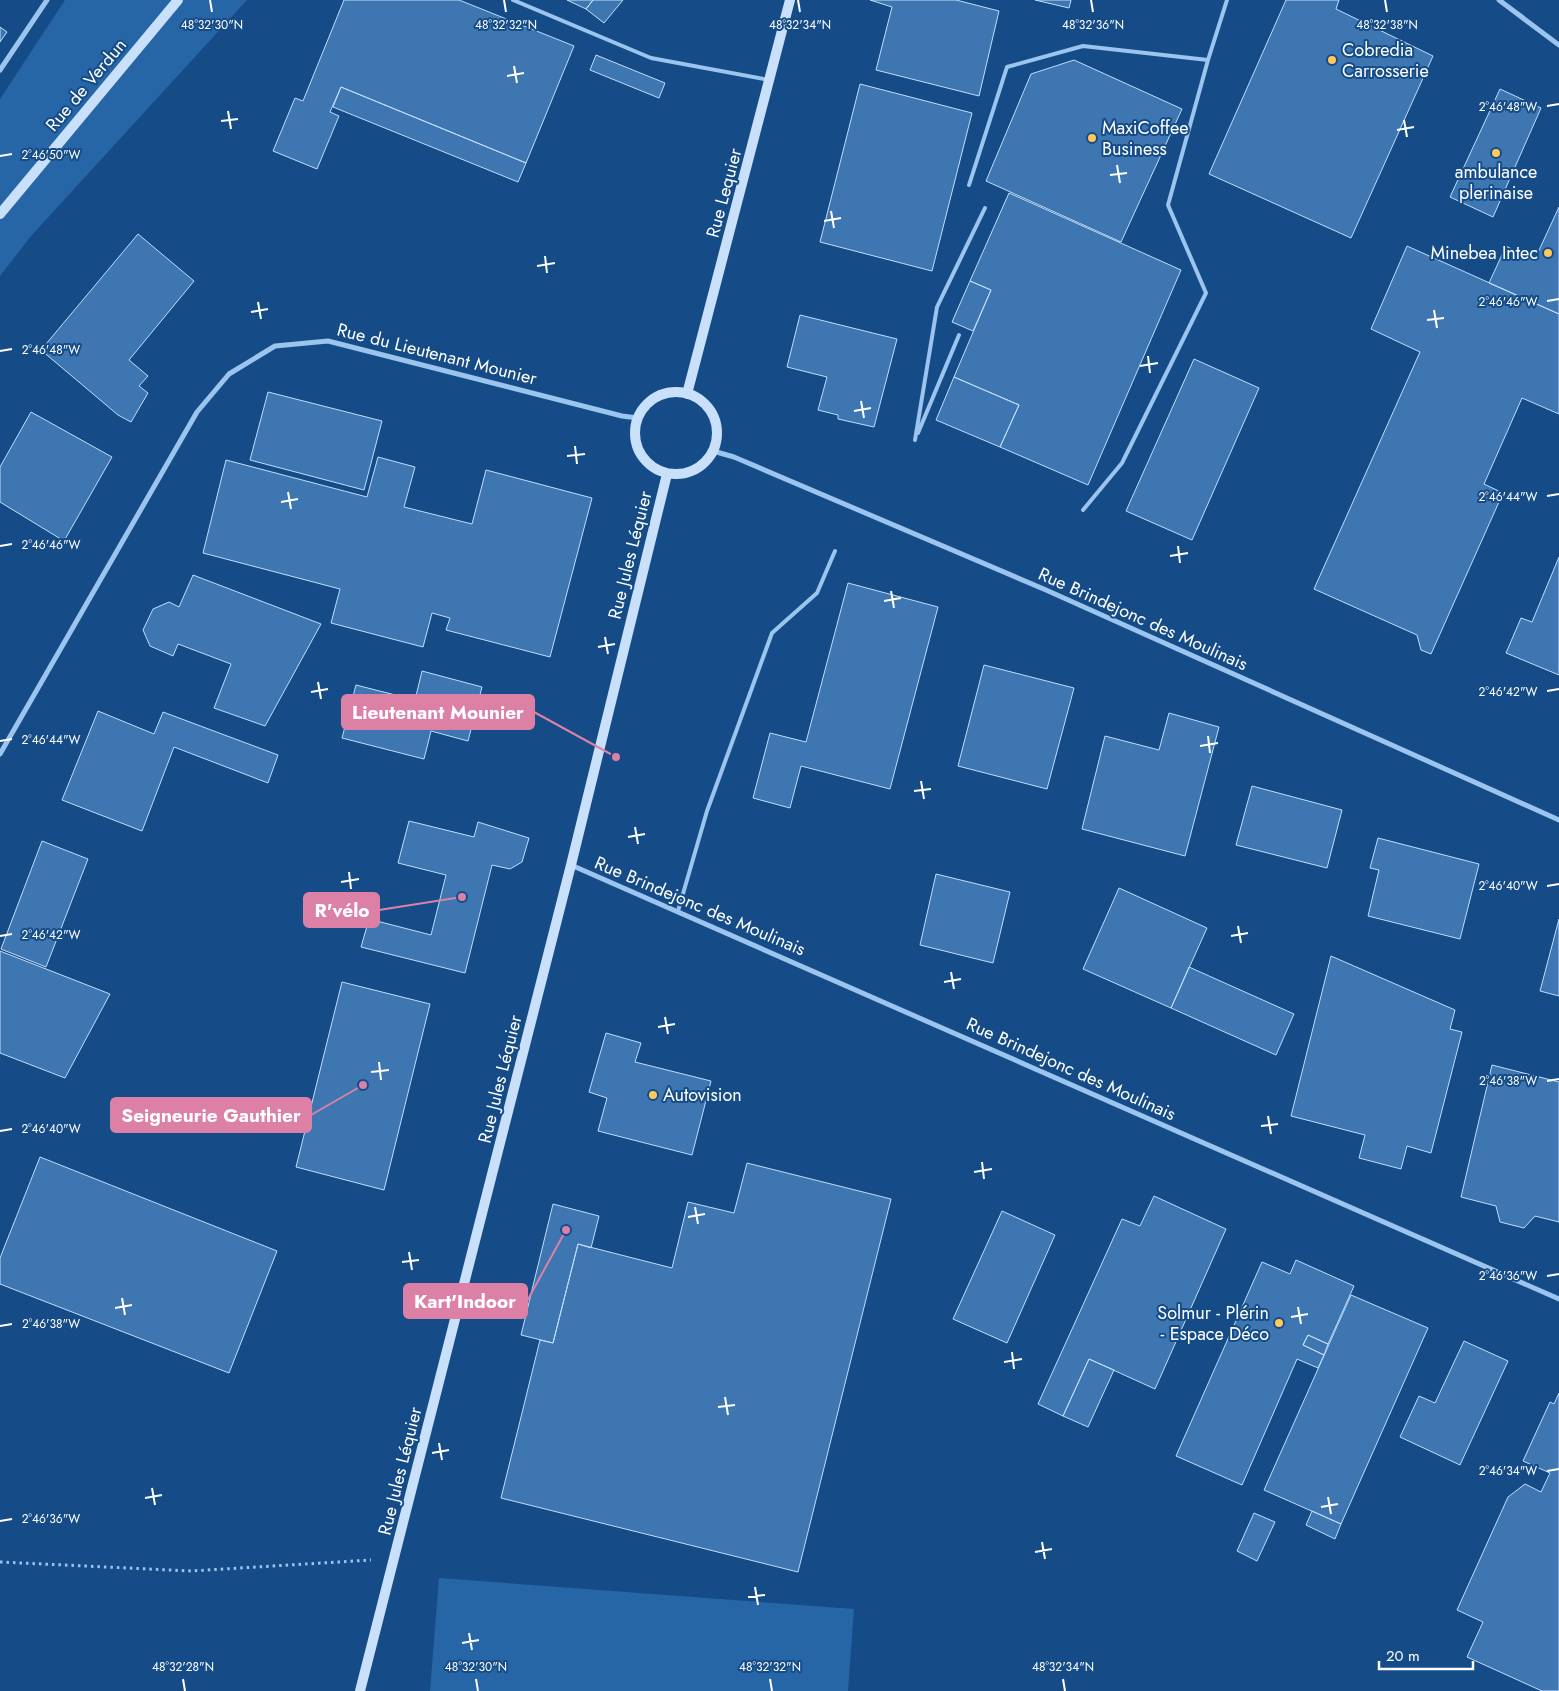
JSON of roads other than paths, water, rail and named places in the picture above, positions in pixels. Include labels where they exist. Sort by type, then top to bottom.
[{"type":"street","points":[[0,70],[47,0]]},
{"type":"street","name":"Rue de Verdun","points":[[0,214],[178,0]]},
{"type":"street","name":"Rue Lequier","points":[[687,394],[790,0]]},
{"type":"street","points":[[1499,0],[1559,45]]},
{"type":"street","name":"Rue du Lieutenant Mounier","points":[[0,754],[197,412],[229,374],[275,346],[328,341],[622,416],[638,418]]},
{"type":"street","points":[[638,418],[652,400],[663,394],[687,394],[707,406],[713,417],[716,428],[713,451]]},
{"type":"street","name":"Rue Jules Léquier","points":[[638,418],[635,432],[637,446],[643,458],[654,468],[667,474],[680,474],[694,470],[704,463],[713,451]]},
{"type":"street","name":"Rue Brindejonc des Moulinais","points":[[713,451],[734,457],[1046,590],[1559,820]]},
{"type":"street","name":"Rue Jules Léquier","points":[[360,1691],[571,865],[667,474]]},
{"type":"street","name":"Rue Brindejonc des Moulinais","points":[[571,865],[1559,1299]]},
{"type":"lane","points":[[513,0],[650,58],[770,80]]},
{"type":"lane","points":[[1083,510],[1122,463],[1206,293],[1168,205],[1208,60],[1227,0]]},
{"type":"lane","points":[[969,185],[1007,67],[1083,46],[1208,60]]},
{"type":"lane","points":[[959,336],[915,440],[937,307],[986,208]]},
{"type":"lane","points":[[678,911],[707,811],[772,633],[817,593],[835,551]]},
{"type":"place","name":"Cobredia Carrosserie","points":[[1332,60]]},
{"type":"place","name":"MaxiCoffee Business","points":[[1092,138]]},
{"type":"place","name":"ambulance plerinaise","points":[[1496,153]]},
{"type":"place","name":"Minebea Intec","points":[[1548,253]]},
{"type":"place","name":"Lieutenant Mounier","points":[[616,757]]},
{"type":"place","name":"R'vélo","points":[[462,897]]},
{"type":"place","name":"Seigneurie Gauthier","points":[[363,1085]]},
{"type":"place","name":"Autovision","points":[[653,1095]]},
{"type":"place","name":"Kart'Indoor","points":[[566,1230]]},
{"type":"place","name":"Solmur - Plérin - Espace Déco","points":[[1279,1323]]}]
